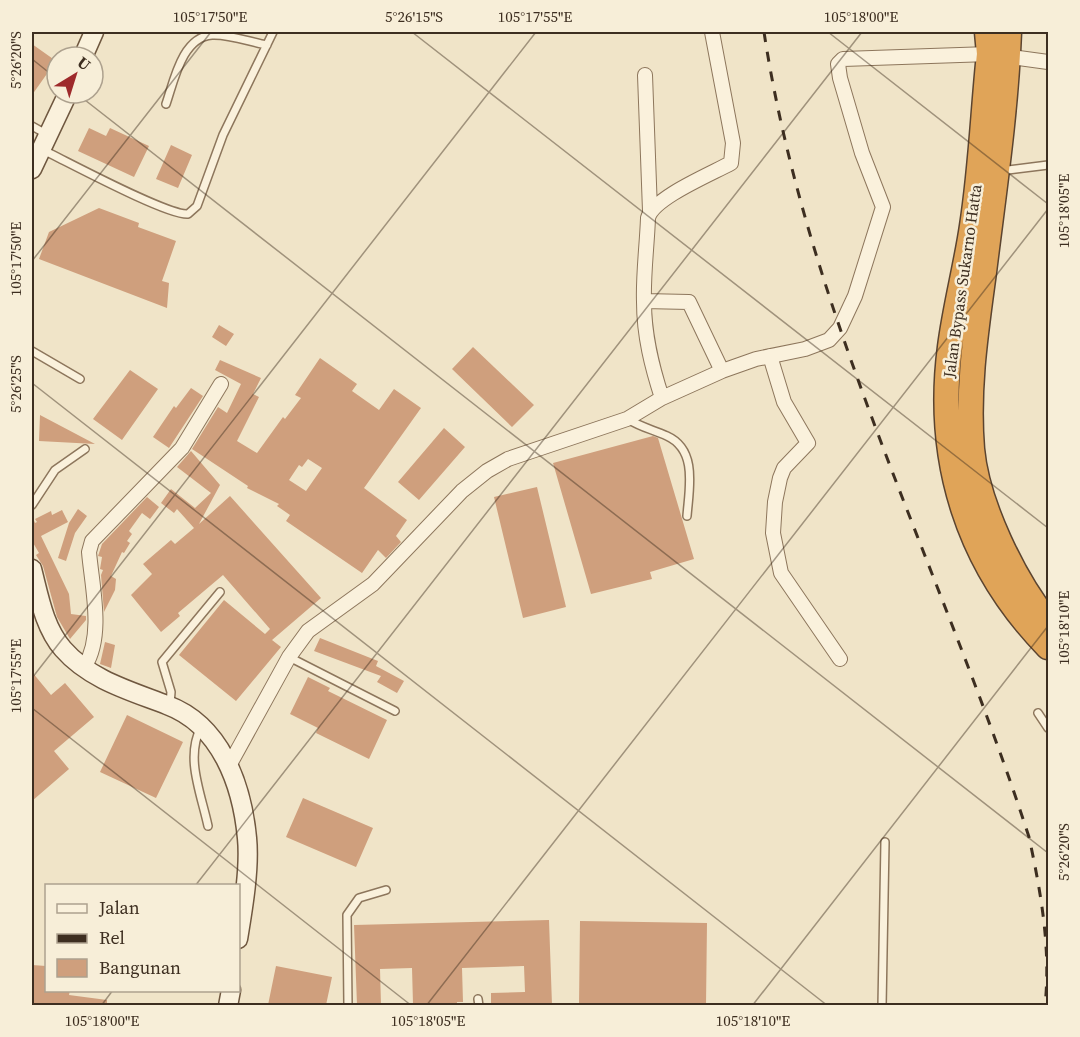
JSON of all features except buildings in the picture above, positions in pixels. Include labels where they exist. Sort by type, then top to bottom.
[{"type":"highway","name":"Jalan Bypass Sukarno Hatta","points":[[1010,32],[995,47],[972,225],[950,347],[946,410],[956,485],[969,530],[1012,607],[1048,647]]},
{"type":"highway","name":"Jalan Bypass Sukarno Hatta","points":[[995,47],[1006,111],[970,389],[972,451],[986,506],[1011,565],[1021,585],[1048,622]]},
{"type":"street","points":[[650,211],[663,200],[731,163],[733,143],[711,32]]},
{"type":"street","points":[[230,764],[289,657],[308,631],[373,584],[462,491],[487,471],[508,459],[627,419],[662,398],[722,370],[770,356],[806,349],[830,340],[840,327],[855,296],[881,215],[881,198],[862,153],[838,64],[843,59],[995,47],[1048,62]]},
{"type":"street","points":[[645,75],[650,211],[644,301],[650,358],[662,398]]},
{"type":"street","points":[[32,170],[62,105]]},
{"type":"street","points":[[644,301],[689,302],[722,370]]},
{"type":"street","points":[[770,356],[784,402],[808,443],[784,468],[777,490],[773,533],[781,573],[840,660]]},
{"type":"street","points":[[85,666],[90,658],[94,621],[89,552],[92,541],[182,448],[221,384]]},
{"type":"street","points":[[32,569],[42,618],[64,651],[121,690],[170,705],[202,725],[230,764],[248,839],[240,919]]},
{"type":"lane","points":[[32,126],[44,142],[150,202],[178,213],[188,214],[197,206],[223,135],[273,32]]},
{"type":"lane","points":[[166,104],[187,49],[199,39],[212,35],[267,45]]},
{"type":"lane","points":[[997,171],[1048,165]]},
{"type":"lane","points":[[32,351],[80,380]]},
{"type":"lane","points":[[627,419],[639,426],[669,436],[683,448],[691,470],[687,516]]},
{"type":"lane","points":[[32,505],[55,470],[85,449]]},
{"type":"lane","points":[[170,705],[171,692],[162,662],[220,592]]},
{"type":"lane","points":[[289,657],[395,711]]},
{"type":"lane","points":[[1038,713],[1048,728]]},
{"type":"lane","points":[[202,725],[194,741],[193,759],[208,826]]},
{"type":"lane","points":[[882,1005],[885,842]]},
{"type":"lane","points":[[348,1005],[347,915],[359,898],[386,890]]},
{"type":"railway","points":[[764,32],[784,136],[811,239],[844,340],[994,737],[1029,837],[1046,942],[1045,1006]]}]
